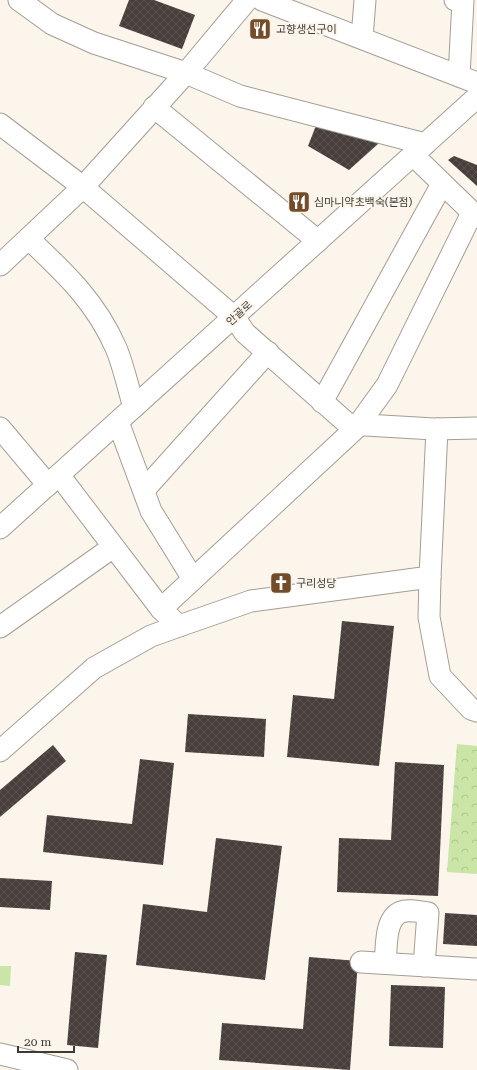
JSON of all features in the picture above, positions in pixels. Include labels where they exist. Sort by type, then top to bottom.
[{"type":"street","points":[[18,0],[52,24],[94,42],[186,73],[240,96],[419,149],[442,184],[475,215],[387,385],[358,424],[161,609]]},
{"type":"street","points":[[3,256],[28,239],[83,187],[186,73],[247,0]]},
{"type":"street","points":[[262,0],[468,80],[463,1],[455,0]]},
{"type":"street","points":[[362,38],[365,0]]},
{"type":"street","name":"안골로","points":[[0,528],[477,97]]},
{"type":"street","points":[[154,107],[318,241]]},
{"type":"street","points":[[0,124],[83,187],[234,317],[245,332],[348,424],[437,429],[477,428]]},
{"type":"street","points":[[322,402],[442,184]]},
{"type":"street","points":[[28,239],[69,277],[93,306],[117,349],[134,407]]},
{"type":"street","points":[[144,490],[268,352]]},
{"type":"street","points":[[118,422],[152,511],[193,579]]},
{"type":"street","points":[[0,428],[53,480],[113,547],[161,609],[179,626]]},
{"type":"street","points":[[437,429],[428,617],[440,676],[472,709],[477,711]]},
{"type":"street","points":[[0,627],[113,547]]},
{"type":"street","points":[[0,751],[94,668],[152,636],[251,601],[430,577]]},
{"type":"street","points":[[385,963],[390,922],[397,915],[407,911],[428,913],[424,966]]},
{"type":"street","points":[[361,962],[477,969]]},
{"type":"street","points":[[0,1054],[67,1070]]},
{"type":"green space","points":[[457,744],[477,746],[477,874],[447,872]]},
{"type":"green space","points":[[0,966],[11,966],[10,986],[0,985]]},
{"type":"building","points":[[129,0],[154,0],[195,15],[182,49],[119,26]]},
{"type":"building","points":[[317,123],[380,138],[378,144],[349,170],[308,146]]},
{"type":"building","points":[[454,156],[477,165],[477,186],[448,160]]},
{"type":"building","points":[[342,621],[394,626],[379,766],[287,757],[293,695],[334,699]]},
{"type":"building","points":[[188,714],[266,719],[264,757],[185,752]]},
{"type":"building","points":[[53,745],[66,761],[0,817],[0,790]]},
{"type":"building","points":[[140,759],[174,763],[163,865],[43,852],[47,815],[132,824]]},
{"type":"building","points":[[395,762],[444,765],[438,896],[337,892],[339,838],[391,840]]},
{"type":"building","points":[[216,838],[282,846],[265,980],[136,965],[143,904],[207,912]]},
{"type":"building","points":[[0,878],[52,881],[50,910],[0,907]]},
{"type":"building","points":[[445,913],[477,915],[477,946],[443,944]]},
{"type":"building","points":[[75,952],[107,955],[98,1048],[67,1045]]},
{"type":"building","points":[[309,957],[358,961],[350,1070],[219,1060],[222,1023],[303,1029]]},
{"type":"building","points":[[391,985],[445,987],[443,1048],[389,1046]]},
{"type":"place","name":"고향생선구이","points":[[260,29]]},
{"type":"place","name":"심마니약초백숙(본점)","points":[[299,202]]},
{"type":"place","name":"구리성당","points":[[281,583]]}]
